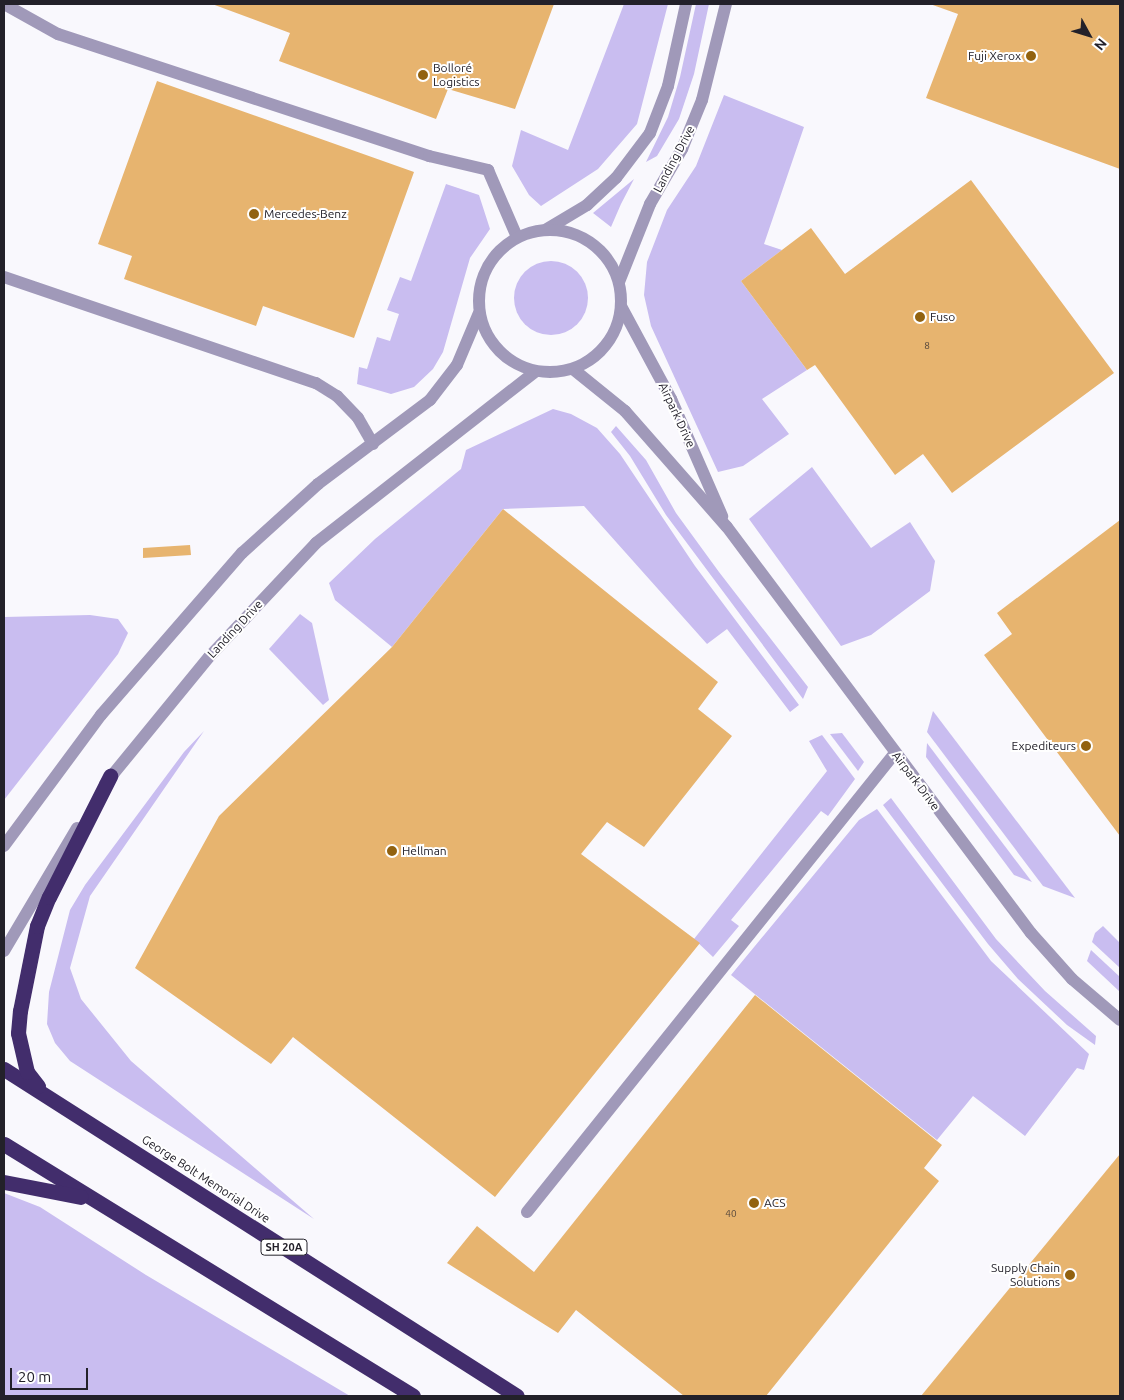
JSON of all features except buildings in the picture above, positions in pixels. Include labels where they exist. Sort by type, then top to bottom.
[{"type":"highway","points":[[52,1098],[27,1072],[19,1046],[20,1011],[38,926],[49,896],[110,776]]},
{"type":"highway","name":"George Bolt Memorial Drive","points":[[4,1069],[517,1396]]},
{"type":"highway","points":[[4,1144],[412,1396]]},
{"type":"highway","points":[[4,1182],[92,1200]]},
{"type":"street","points":[[4,4],[58,34],[429,156],[488,170],[517,237]]},
{"type":"street","points":[[547,229],[571,232],[592,243],[609,260],[619,282],[622,306],[617,326],[606,344],[592,359],[573,369],[536,371],[516,364],[499,351],[486,334],[479,314],[478,295],[482,278],[502,247],[517,237],[547,229],[587,205],[616,178],[650,134],[668,86],[686,4]]},
{"type":"street","name":"Landing Drive","points":[[619,282],[650,204],[682,149],[702,100],[726,4]]},
{"type":"street","points":[[4,278],[316,383],[337,396],[358,418],[373,444]]},
{"type":"street","name":"Airpark Drive","points":[[622,306],[672,398],[727,527]]},
{"type":"street","points":[[4,846],[101,715],[242,553],[318,484],[418,411],[445,384],[469,341],[479,314]]},
{"type":"street","name":"Airpark Drive","points":[[573,369],[625,411],[727,527],[895,754],[1031,933],[1072,979],[1120,1020]]},
{"type":"street","name":"Landing Drive","points":[[4,951],[110,776],[209,657],[316,543],[536,371]]},
{"type":"street","points":[[527,1212],[895,754]]},
{"type":"shaded area","points":[[624,4],[668,4],[637,124],[598,169],[541,206],[529,195],[512,166],[521,130],[568,150]]},
{"type":"shaded area","points":[[696,4],[709,4],[694,74],[679,119],[657,156],[646,162],[668,117],[680,77]]},
{"type":"shaded area","points":[[724,95],[804,127],[764,244],[782,250],[741,281],[807,370],[762,399],[789,434],[743,466],[718,472],[651,326],[644,295],[647,262],[667,210],[696,166]]},
{"type":"shaded area","points":[[634,179],[611,227],[593,213]]},
{"type":"shaded area","points":[[446,184],[479,195],[490,229],[470,258],[443,352],[433,369],[414,387],[391,394],[357,384],[359,367],[367,369],[377,337],[390,341],[399,314],[387,310],[400,277],[411,281]]},
{"type":"shaded area","points":[[544,261],[558,261],[572,267],[582,277],[588,291],[586,312],[572,329],[558,335],[544,335],[530,329],[520,319],[514,305],[514,291],[520,277],[530,267]]},
{"type":"shaded area","points":[[553,409],[571,414],[597,428],[620,454],[695,566],[799,705],[790,712],[727,629],[707,644],[584,506],[503,509],[392,647],[335,600],[329,583],[375,539],[461,469],[466,450]]},
{"type":"shaded area","points":[[616,426],[646,460],[676,513],[808,687],[803,699],[666,515],[630,456],[611,432]]},
{"type":"shaded area","points":[[812,467],[871,548],[910,522],[935,561],[930,591],[871,635],[841,646],[749,519]]},
{"type":"shaded area","points":[[300,614],[312,623],[329,700],[323,705],[269,649]]},
{"type":"shaded area","points":[[90,615],[118,619],[128,633],[118,654],[4,800],[4,617]]},
{"type":"shaded area","points":[[933,711],[1075,898],[1043,886],[927,732]]},
{"type":"shaded area","points":[[204,731],[90,896],[70,968],[81,999],[131,1061],[314,1219],[70,1061],[55,1043],[47,1024],[49,992],[70,910],[85,885],[184,752]]},
{"type":"shaded area","points":[[842,733],[864,762],[858,771],[830,734]]},
{"type":"shaded area","points":[[822,735],[855,779],[828,816],[821,811],[731,920],[739,926],[713,957],[694,939],[827,771],[809,741]]},
{"type":"shaded area","points":[[927,743],[1032,882],[1014,875],[926,757]]},
{"type":"shaded area","points":[[891,798],[996,939],[1045,991],[1096,1036],[1095,1045],[1067,1025],[1018,979],[988,944],[883,805]]},
{"type":"shaded area","points":[[877,809],[991,961],[1089,1054],[1084,1070],[1077,1068],[1025,1136],[973,1096],[937,1140],[731,975],[859,820]]},
{"type":"shaded area","points":[[1103,926],[1120,943],[1120,968],[1092,942],[1095,933]]},
{"type":"shaded area","points":[[1091,950],[1120,977],[1120,992],[1087,961]]},
{"type":"shaded area","points":[[4,1193],[40,1207],[146,1275],[350,1396],[4,1396]]},
{"type":"place","name":"Fuji Xerox","points":[[1031,56]]},
{"type":"place","name":"Bolloré Logistics","points":[[423,75]]},
{"type":"place","name":"Mercedes-Benz","points":[[254,214]]},
{"type":"place","name":"Fuso","points":[[920,317]]},
{"type":"place","name":"Expediteurs","points":[[1086,746]]},
{"type":"place","name":"Hellman","points":[[392,851]]},
{"type":"place","name":"ACS","points":[[754,1203]]},
{"type":"place","name":"Supply Chain Solutions","points":[[1070,1275]]}]
